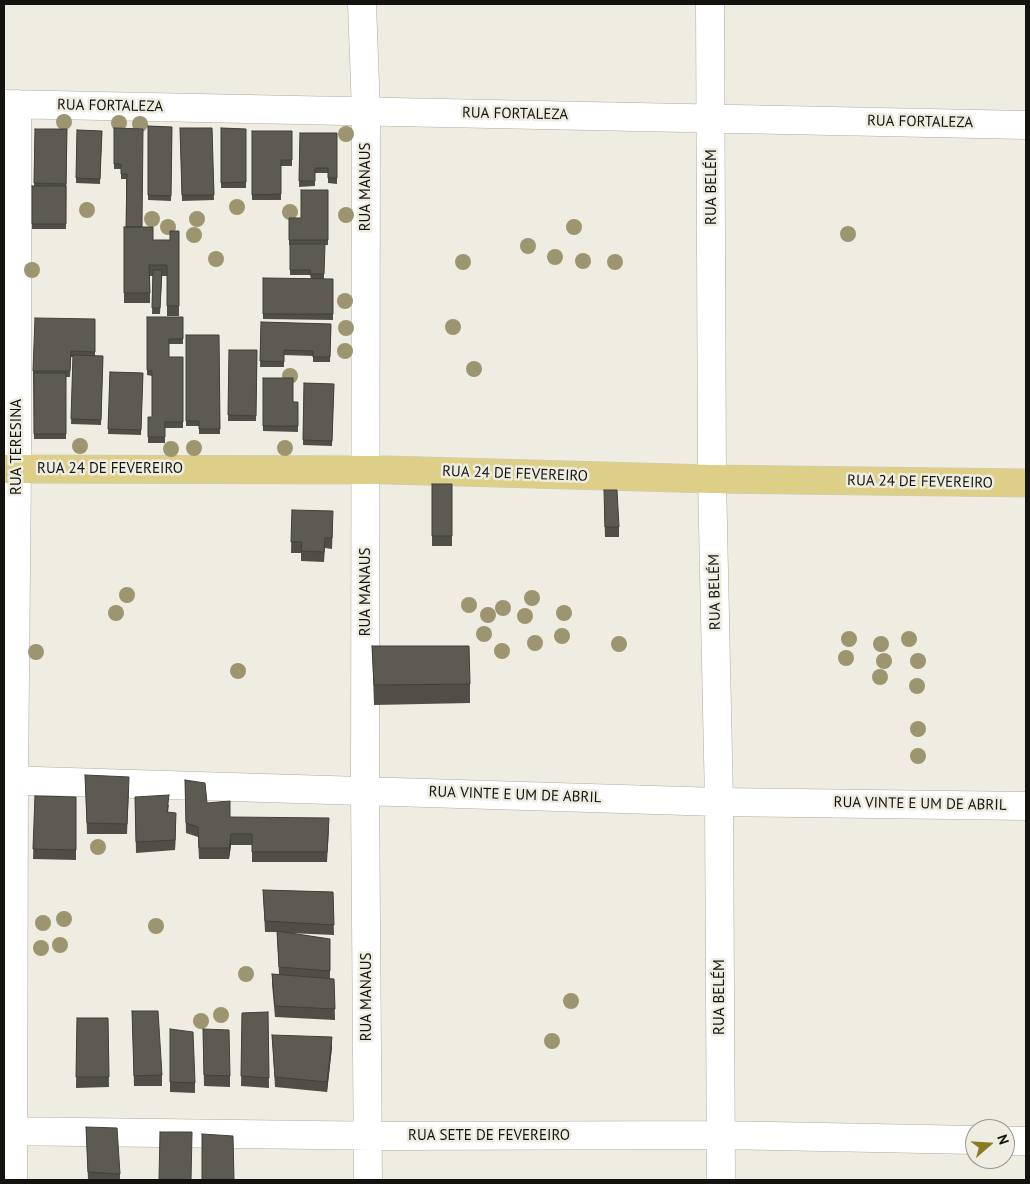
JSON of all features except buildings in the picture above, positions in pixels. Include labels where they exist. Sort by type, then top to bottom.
[{"type":"main road","name":"RUA 24 DE FEVEREIRO","points":[[10,469],[366,470],[712,479],[1026,483]]},
{"type":"street","name":"RUA MANAUS","points":[[362,4],[366,111],[365,790],[368,1180]]},
{"type":"street","name":"RUA BELÉM","points":[[710,4],[712,118],[712,479],[719,802],[721,1180]]},
{"type":"street","name":"RUA FORTALEZA","points":[[10,104],[1026,125]]},
{"type":"street","name":"RUA TERESINA","points":[[10,104],[8,1131],[13,1180]]},
{"type":"street","name":"RUA VINTE E UM DE ABRIL","points":[[9,780],[719,802],[1026,806]]},
{"type":"street","name":"RUA SETE DE FEVEREIRO","points":[[8,1131],[368,1136],[721,1135],[965,1140]]}]
